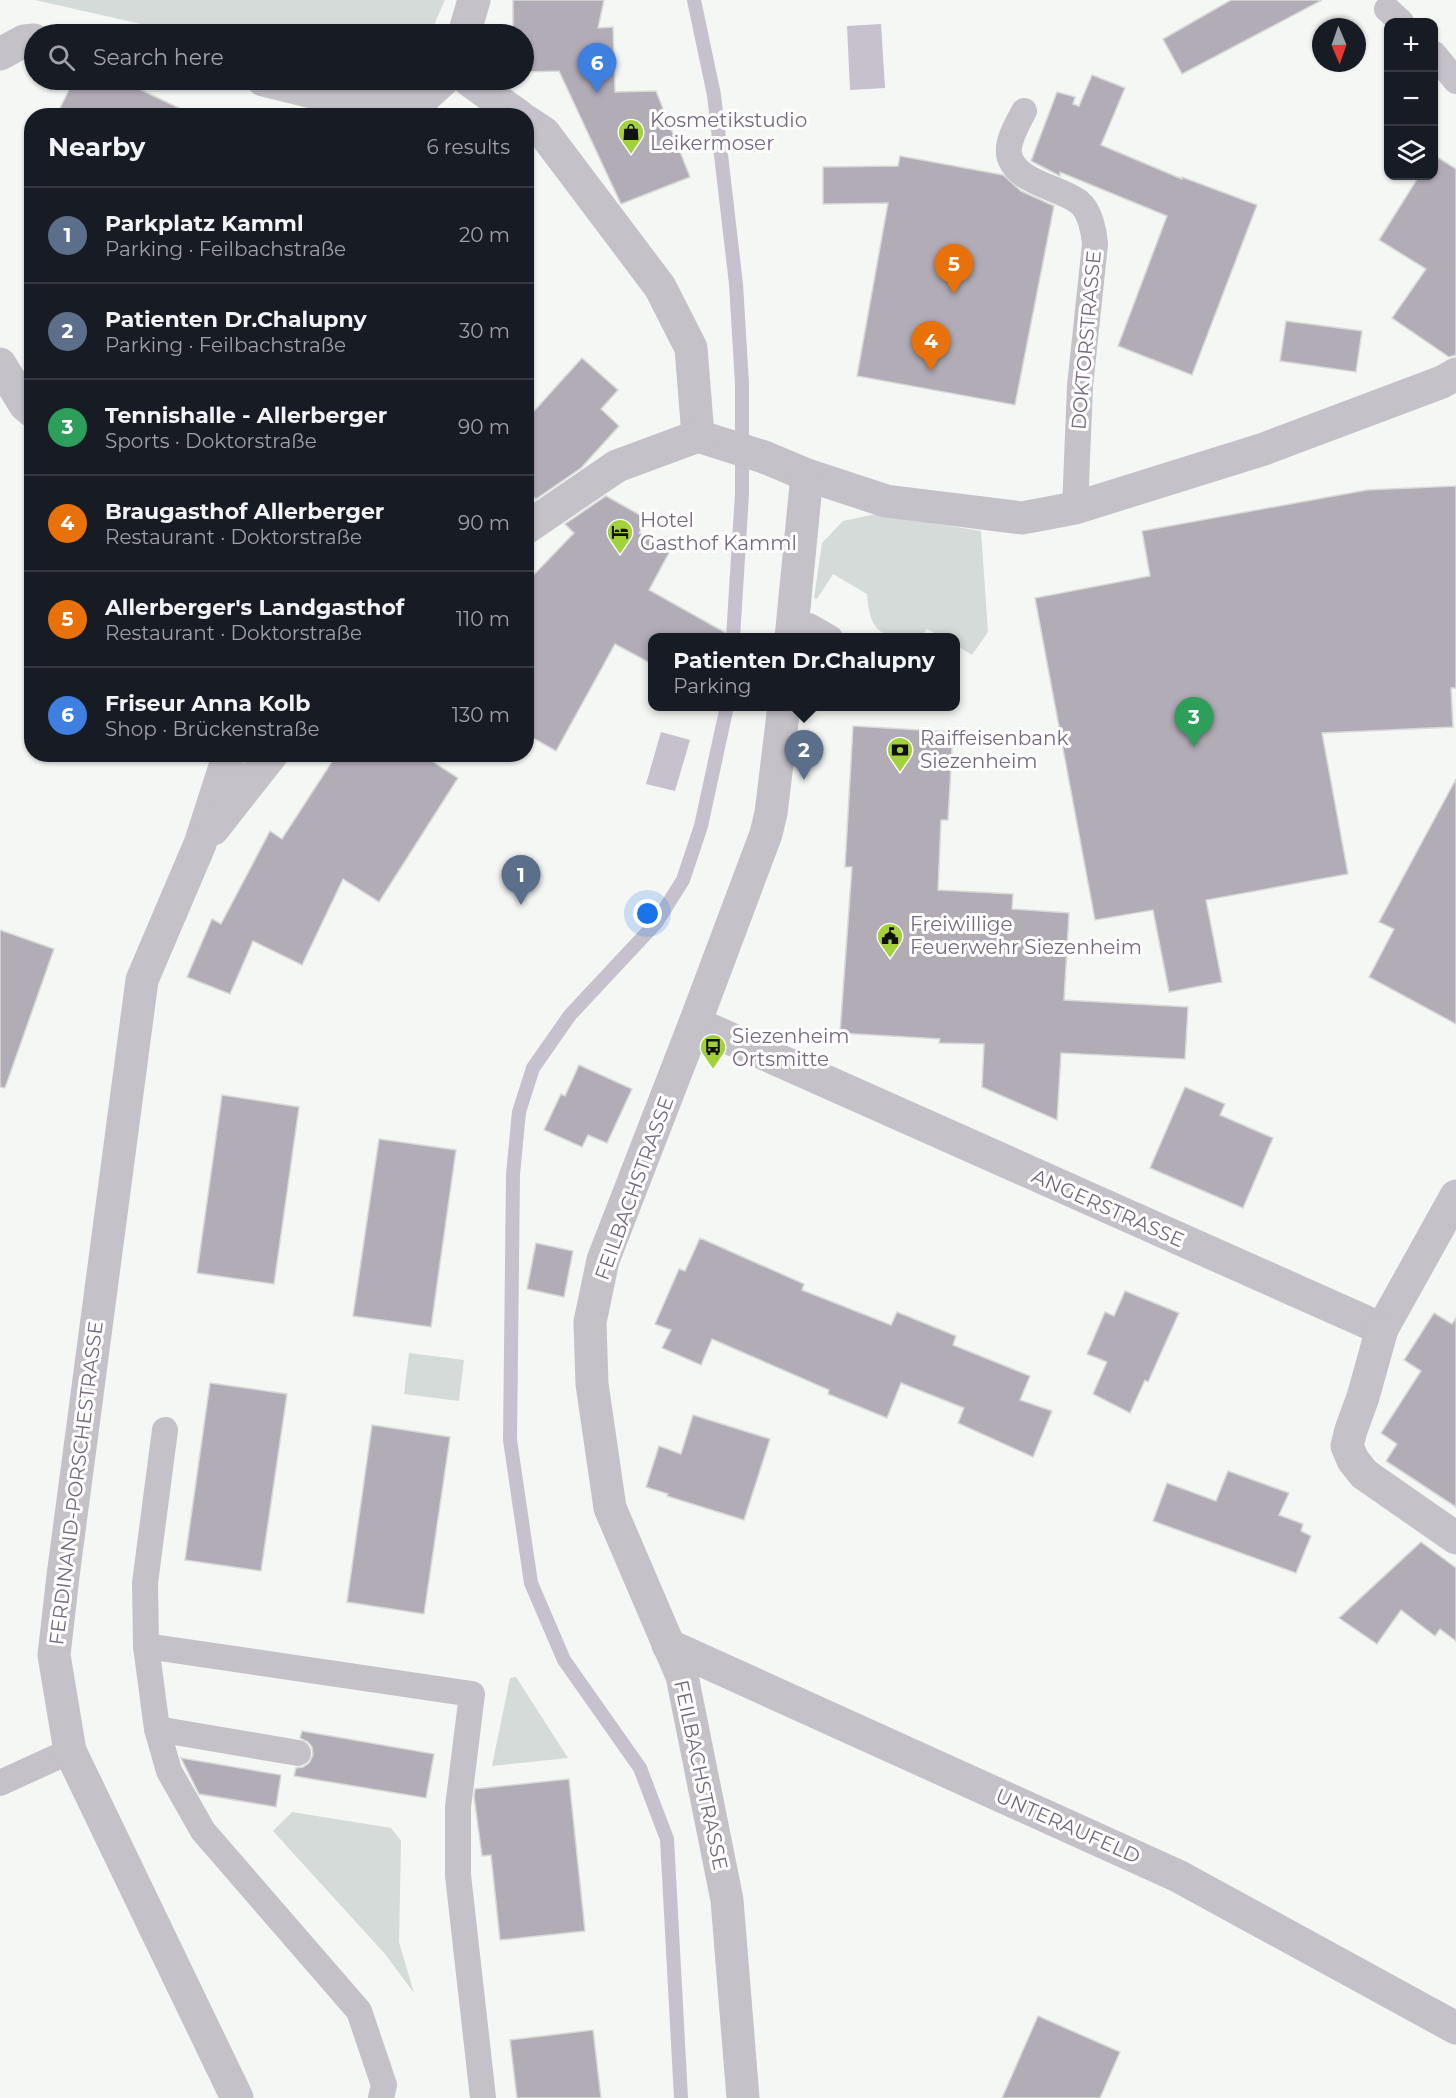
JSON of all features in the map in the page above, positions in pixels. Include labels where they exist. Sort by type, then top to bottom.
[{"type":"street","points":[[467,24],[474,0]]},
{"type":"street","points":[[0,54],[24,41]]},
{"type":"street","points":[[304,90],[369,106],[422,99],[432,90]]},
{"type":"street","points":[[483,90],[508,108]]},
{"type":"street","points":[[534,127],[544,134],[660,287],[691,348],[709,439]]},
{"type":"street","points":[[0,364],[24,403]]},
{"type":"street","points":[[534,523],[617,466],[709,439],[886,501],[1022,518],[1074,508],[1264,449],[1442,382],[1456,374]]},
{"type":"street","points":[[792,631],[807,475]]},
{"type":"street","name":"FEILBACHSTRASSE","points":[[743,2098],[728,1900],[682,1676],[610,1508],[592,1384],[590,1322],[603,1260],[766,834],[771,813],[783,711]]},
{"type":"street","points":[[200,844],[226,762]]},
{"type":"street","points":[[200,844],[266,762]]},
{"type":"street","name":"FERDINAND-PORSCHESTRASSE","points":[[200,844],[142,980],[54,1655],[70,1751],[237,2098]]},
{"type":"street","name":"ANGERSTRASSE","points":[[695,1023],[1382,1329]]},
{"type":"street","points":[[1456,1196],[1382,1329],[1364,1397],[1350,1430],[1347,1446],[1353,1460],[1364,1474],[1456,1538]]},
{"type":"street","name":"UNTERAUFELD","points":[[669,1646],[1178,1876],[1456,2028]]},
{"type":"lane","points":[[1438,59],[1456,81]]},
{"type":"lane","name":"DOKTORSTRASSE","points":[[1024,111],[1012,135],[1009,154],[1018,172],[1081,204],[1094,230],[1095,244],[1080,386],[1074,508]]},
{"type":"lane","points":[[792,631],[808,626],[821,633]]},
{"type":"lane","points":[[165,1430],[145,1583],[146,1646],[157,1729],[169,1771],[203,1832],[359,2011],[384,2085],[381,2098]]},
{"type":"lane","points":[[146,1646],[472,1694],[458,1807],[458,1875],[483,2098]]},
{"type":"lane","points":[[157,1729],[298,1753]]},
{"type":"lane","points":[[0,1783],[70,1751]]},
{"type":"shaded area","points":[[35,0],[445,0],[434,24],[141,24]]},
{"type":"shaded area","points":[[881,24],[885,88],[850,90],[847,26]]},
{"type":"shaded area","points":[[876,514],[981,531],[988,632],[972,655],[960,648],[960,633],[934,633],[927,629],[924,633],[884,633],[880,631],[871,618],[867,594],[833,574],[817,599],[814,598],[822,543],[843,521]]},
{"type":"shaded area","points":[[661,732],[690,740],[675,791],[646,784]]},
{"type":"shaded area","points":[[409,1353],[464,1360],[459,1401],[404,1394]]},
{"type":"shaded area","points":[[516,1677],[568,1758],[492,1766],[510,1678]]},
{"type":"shaded area","points":[[292,1812],[391,1828],[401,1841],[399,1942],[414,1993],[385,1954],[273,1831]]},
{"type":"building","points":[[513,0],[604,0],[598,28],[613,27],[615,92],[656,91],[690,177],[621,204],[559,71],[534,72],[534,24],[513,24]]},
{"type":"building","points":[[1231,0],[1322,0],[1182,74],[1163,39]]},
{"type":"building","points":[[1092,75],[1125,88],[1101,145],[1182,179],[1182,177],[1257,205],[1192,375],[1118,346],[1167,216],[1060,172],[1060,176],[1031,161],[1057,92],[1075,97],[1073,104],[1079,106]]},
{"type":"building","points":[[69,90],[141,90],[179,108],[60,108]]},
{"type":"building","points":[[900,156],[1003,175],[1021,191],[1054,206],[1015,405],[857,376],[888,203],[823,204],[823,167],[898,166]]},
{"type":"building","points":[[1438,158],[1456,169],[1456,355],[1449,357],[1392,318],[1426,269],[1379,240],[1416,180],[1438,180]]},
{"type":"building","points":[[1286,321],[1362,331],[1356,372],[1280,361]]},
{"type":"building","points":[[582,358],[618,390],[601,409],[619,426],[581,468],[536,499],[534,497],[534,411]]},
{"type":"building","points":[[1456,486],[1456,688],[1451,688],[1453,727],[1322,733],[1348,874],[1206,900],[1222,982],[1169,992],[1153,910],[1095,920],[1035,598],[1150,576],[1142,531],[1367,490]]},
{"type":"building","points":[[606,496],[647,519],[639,533],[671,549],[649,590],[726,633],[648,633],[648,662],[615,644],[556,751],[534,739],[534,575],[574,533],[565,524]]},
{"type":"building","points":[[853,726],[953,732],[948,820],[941,820],[938,890],[1013,894],[1012,909],[1069,913],[1064,1000],[1188,1007],[1185,1059],[1061,1053],[1057,1120],[982,1087],[984,1044],[939,1043],[940,1039],[840,1033],[852,867],[845,867]]},
{"type":"building","points":[[332,762],[433,762],[458,778],[379,902],[343,879],[302,965],[253,941],[230,994],[187,977],[212,919],[221,924],[270,831],[282,839]]},
{"type":"building","points":[[1456,779],[1456,1024],[1369,977],[1394,929],[1379,922]]},
{"type":"building","points":[[0,930],[54,949],[5,1088],[0,1087]]},
{"type":"building","points":[[579,1065],[632,1089],[607,1143],[588,1135],[582,1147],[544,1130],[561,1094],[565,1096]]},
{"type":"building","points":[[1185,1087],[1225,1104],[1220,1115],[1273,1138],[1243,1208],[1150,1168]]},
{"type":"building","points":[[222,1095],[299,1107],[274,1284],[197,1273]]},
{"type":"building","points":[[379,1139],[456,1150],[431,1327],[353,1316]]},
{"type":"building","points":[[700,1238],[804,1284],[802,1290],[891,1325],[897,1312],[956,1336],[953,1345],[1030,1376],[1020,1400],[1052,1411],[1033,1457],[958,1423],[964,1408],[901,1383],[887,1418],[828,1394],[829,1390],[712,1339],[701,1365],[662,1348],[671,1330],[655,1324],[679,1269],[685,1271]]},
{"type":"building","points":[[536,1243],[573,1251],[564,1297],[527,1289]]},
{"type":"building","points":[[1125,1291],[1179,1313],[1148,1382],[1145,1380],[1130,1413],[1093,1394],[1107,1362],[1087,1354],[1105,1312],[1114,1316]]},
{"type":"building","points":[[1434,1313],[1452,1324],[1456,1318],[1456,1507],[1386,1461],[1397,1444],[1381,1433],[1421,1371],[1404,1360]]},
{"type":"building","points":[[210,1383],[287,1394],[261,1571],[185,1560]]},
{"type":"building","points":[[693,1415],[770,1439],[744,1520],[667,1496],[668,1494],[646,1487],[659,1446],[681,1454]]},
{"type":"building","points":[[372,1425],[450,1437],[424,1614],[347,1602]]},
{"type":"building","points":[[1228,1471],[1289,1493],[1279,1515],[1303,1524],[1301,1531],[1311,1536],[1296,1573],[1153,1521],[1167,1483],[1216,1501]]},
{"type":"building","points":[[1421,1542],[1456,1568],[1456,1641],[1440,1629],[1435,1636],[1401,1610],[1377,1644],[1339,1618]]},
{"type":"building","points":[[302,1731],[434,1754],[426,1798],[294,1776],[296,1768],[309,1763],[313,1755],[312,1747],[300,1738]]},
{"type":"building","points":[[181,1758],[281,1775],[276,1807],[199,1794]]},
{"type":"building","points":[[569,1779],[585,1931],[500,1940],[491,1855],[482,1856],[475,1789]]},
{"type":"building","points":[[1038,2016],[1120,2052],[1100,2098],[1002,2098]]},
{"type":"building","points":[[593,2030],[601,2098],[517,2098],[510,2040]]},
{"type":"waterway","points":[[694,0],[714,95],[736,284],[742,384],[742,494],[733,633]]},
{"type":"waterway","points":[[681,2098],[667,1839],[640,1768],[564,1660],[531,1583],[510,1440],[513,1174],[519,1112],[533,1068],[570,1015],[656,923],[683,880],[701,826],[726,711]]},
{"type":"place","name":"Friseur Anna Kolb","points":[[597,93]]},
{"type":"place","name":"Kosmetikstudio Leikermoser","points":[[631,155]]},
{"type":"place","name":"Allerberger's Landgasthof","points":[[954,294]]},
{"type":"place","name":"Braugasthof Allerberger","points":[[931,371]]},
{"type":"place","name":"Hotel Gasthof Kamml","points":[[620,555]]},
{"type":"place","name":"Tennishalle - Allerberger","points":[[1194,747]]},
{"type":"place","name":"Raiffeisenbank Siezenheim","points":[[900,773]]},
{"type":"place","name":"Patienten Dr.Chalupny","points":[[804,780]]},
{"type":"place","name":"Parkplatz Kamml","points":[[521,905]]},
{"type":"place","name":"Freiwillige Feuerwehr Siezenheim","points":[[890,959]]},
{"type":"place","name":"Siezenheim Ortsmitte","points":[[713,1070]]}]
